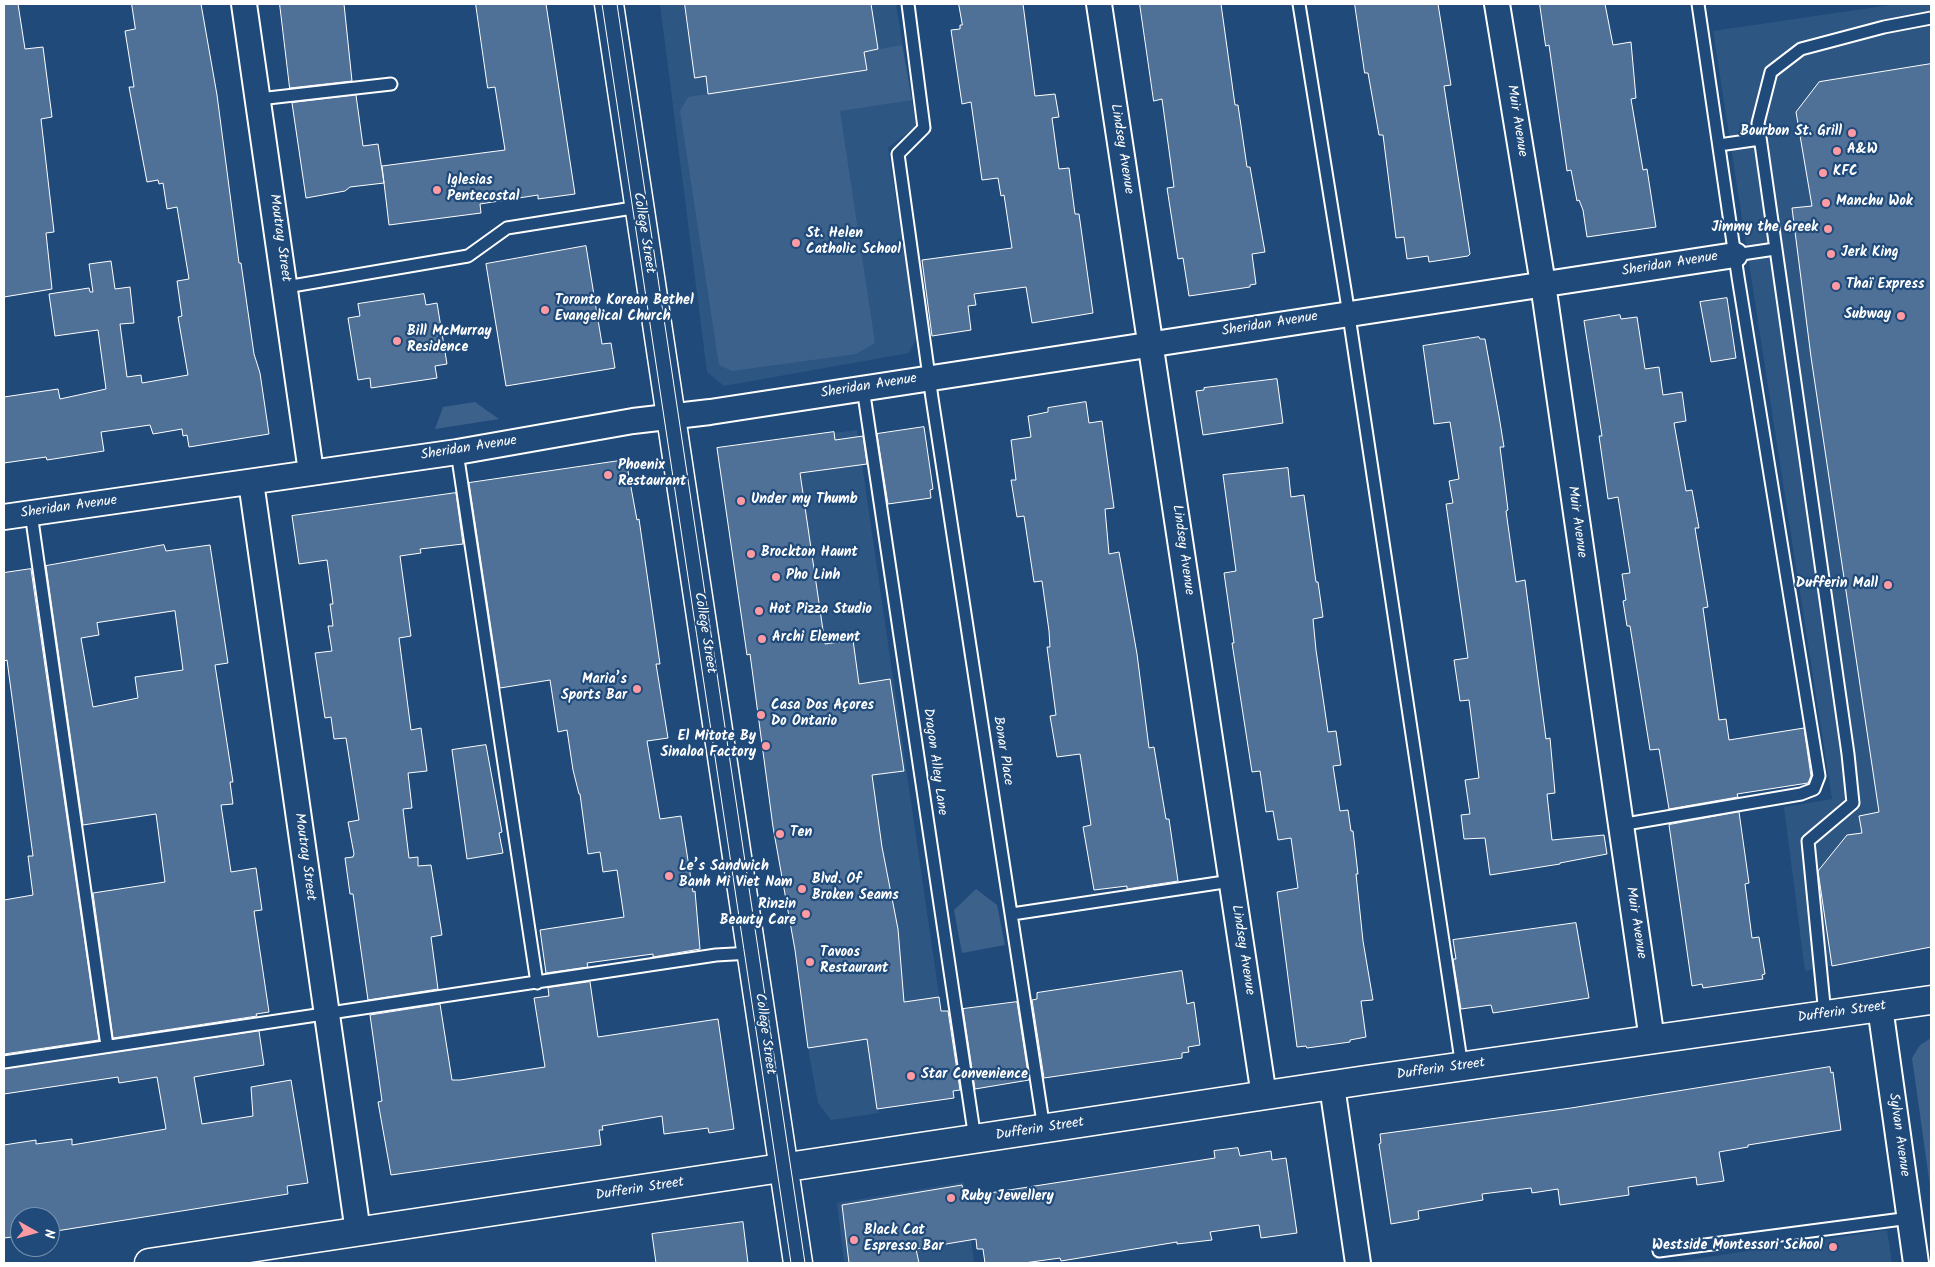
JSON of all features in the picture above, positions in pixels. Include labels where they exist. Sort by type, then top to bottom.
[{"type":"main road","name":"College Street","points":[[609,4],[798,1263]]},
{"type":"main road","name":"Dufferin Street","points":[[150,1263],[1264,1096],[1931,1000]]},
{"type":"street","name":"Moutray Street","points":[[244,4],[312,472]]},
{"type":"street","name":"Lindsey Avenue","points":[[1099,4],[1264,1096]]},
{"type":"street","name":"Muir Avenue","points":[[1497,4],[1543,284],[1652,1040]]},
{"type":"street","name":"Sheridan Avenue","points":[[4,517],[457,452],[633,421],[671,418],[1735,255]]},
{"type":"street","name":"Moutray Street","points":[[251,482],[358,1232]]},
{"type":"street","name":"Sylvan Avenue","points":[[1880,1007],[1916,1263]]},
{"type":"street","points":[[1332,1086],[1358,1263]]},
{"type":"lane","name":"Bonar Place","points":[[908,4],[924,128],[898,154],[1044,1129]]},
{"type":"lane","points":[[1299,4],[1349,313],[1462,1067]]},
{"type":"lane","points":[[1620,825],[1801,794],[1814,789],[1819,776],[1735,255],[1698,4]]},
{"type":"lane","points":[[1824,1014],[1808,841],[1852,803],[1847,744],[1758,123],[1771,72],[1801,49],[1892,25],[1931,18]]},
{"type":"lane","points":[[259,99],[391,84]]},
{"type":"lane","points":[[1719,145],[1760,139]]},
{"type":"lane","points":[[286,287],[468,256],[507,228],[639,207]]},
{"type":"lane","points":[[1735,255],[1775,249]]},
{"type":"lane","name":"Dragon Alley Lane","points":[[863,388],[974,1140]]},
{"type":"lane","points":[[457,452],[537,983]]},
{"type":"lane","points":[[30,513],[107,1046]]},
{"type":"lane","points":[[1012,914],[1231,881]]},
{"type":"lane","points":[[4,1062],[326,1012],[537,983],[716,954],[752,953]]},
{"type":"lane","points":[[1659,1251],[1910,1218]]},
{"type":"shaded area","name":"St. Helen Catholic School","points":[[660,4],[896,4],[916,126],[888,148],[917,337],[909,353],[724,386],[707,372]]},
{"type":"shaded area","name":"Dufferin Mall","points":[[1897,4],[1931,4],[1931,947],[1805,971],[1784,807],[1832,799],[1713,31]]},
{"type":"shaded area","points":[[902,45],[912,100],[840,111],[875,343],[856,354],[732,371],[719,365],[680,111],[688,97],[867,70],[864,52]]},
{"type":"shaded area","points":[[475,402],[499,419],[435,429],[443,407]]},
{"type":"shaded area","points":[[857,430],[954,1098],[877,1109],[879,1113],[831,1120],[818,1103],[808,1048],[795,950],[779,859],[750,655],[747,655],[717,448]]},
{"type":"shaded area","points":[[976,889],[997,905],[1005,945],[962,953],[954,910]]},
{"type":"shaded area","points":[[1931,1038],[1931,1193],[1912,1058],[1920,1045]]},
{"type":"shaded area","points":[[964,1182],[974,1263],[844,1263],[837,1203]]},
{"type":"shaded area","name":"Westside Montessori School","points":[[1887,1230],[1892,1263],[1668,1263]]},
{"type":"building","points":[[18,4],[25,49],[43,47],[52,117],[41,119],[54,232],[46,233],[52,289],[4,297],[4,5]]},
{"type":"building","points":[[132,4],[201,4],[217,95],[239,263],[241,263],[254,354],[260,373],[269,434],[189,447],[187,435],[183,436],[182,429],[153,434],[150,425],[101,432],[104,451],[47,460],[46,457],[4,463],[4,397],[58,389],[60,399],[106,389],[98,330],[55,336],[49,294],[89,288],[90,292],[93,292],[89,264],[111,261],[115,289],[130,287],[134,323],[120,324],[127,377],[141,375],[142,383],[188,375],[178,317],[182,316],[177,281],[189,279],[177,207],[167,209],[163,183],[159,184],[158,180],[147,182],[129,87],[134,87],[125,31],[135,29]]},
{"type":"building","points":[[280,4],[344,4],[352,81],[290,88]]},
{"type":"building","points":[[476,4],[546,4],[575,194],[538,199],[538,195],[480,204],[481,213],[389,225],[382,166],[505,150],[495,87],[488,88]]},
{"type":"building","points":[[685,4],[871,4],[878,49],[864,52],[867,70],[708,94],[706,76],[695,78]]},
{"type":"building","points":[[959,4],[1023,4],[1035,96],[1055,94],[1059,117],[1052,118],[1059,169],[1069,168],[1075,214],[1079,214],[1093,313],[1032,323],[1026,287],[974,294],[976,305],[968,306],[971,330],[932,336],[922,260],[1012,248],[1004,195],[1001,196],[998,178],[982,180],[971,102],[962,104],[951,30],[960,29],[960,25],[962,25]]},
{"type":"building","points":[[1140,4],[1221,4],[1235,105],[1238,105],[1247,167],[1250,167],[1265,252],[1252,254],[1256,284],[1250,285],[1250,287],[1189,296],[1183,258],[1178,259],[1167,188],[1174,187],[1162,99],[1154,101]]},
{"type":"building","points":[[1355,4],[1438,4],[1451,85],[1444,86],[1470,254],[1468,256],[1429,262],[1428,256],[1407,259],[1404,237],[1396,238],[1383,135],[1379,135],[1368,73],[1365,73]]},
{"type":"building","points":[[1540,4],[1605,4],[1613,45],[1631,42],[1636,98],[1631,99],[1643,170],[1647,169],[1656,227],[1587,237],[1583,210],[1579,200],[1577,201],[1571,170],[1567,171],[1549,45],[1546,46]]},
{"type":"building","name":"Dufferin Mall","points":[[1931,64],[1931,947],[1832,966],[1818,871],[1847,835],[1862,833],[1859,816],[1879,812],[1811,357],[1792,208],[1812,206],[1796,112],[1819,82]]},
{"type":"building","points":[[356,95],[363,146],[378,144],[384,183],[350,187],[345,191],[306,198],[292,103]]},
{"type":"building","name":"Toronto Korean Bethel Evangelical Church","points":[[586,246],[602,344],[611,343],[615,368],[506,386],[486,264]]},
{"type":"building","name":"Bill McMurray Residence","points":[[424,294],[426,305],[437,303],[447,364],[435,366],[437,378],[371,388],[370,378],[358,380],[348,318],[360,316],[358,304]]},
{"type":"building","points":[[1727,298],[1736,358],[1711,362],[1700,302]]},
{"type":"building","points":[[1620,315],[1621,319],[1637,317],[1645,369],[1659,367],[1663,395],[1682,392],[1686,421],[1674,423],[1686,491],[1692,490],[1699,528],[1695,528],[1708,607],[1703,608],[1719,720],[1726,719],[1729,740],[1804,728],[1811,776],[1808,783],[1737,794],[1738,797],[1669,809],[1659,749],[1650,750],[1630,626],[1627,626],[1623,601],[1626,600],[1622,574],[1630,573],[1618,497],[1608,499],[1599,436],[1602,436],[1584,321]]},
{"type":"building","points":[[1479,337],[1480,339],[1485,339],[1504,447],[1500,447],[1508,510],[1506,511],[1516,582],[1525,580],[1546,739],[1550,738],[1555,793],[1547,794],[1552,840],[1604,835],[1607,854],[1560,864],[1490,875],[1485,838],[1464,839],[1461,815],[1470,814],[1465,780],[1479,778],[1469,700],[1460,701],[1454,660],[1468,658],[1446,504],[1453,503],[1449,481],[1459,479],[1450,422],[1434,424],[1423,346]]},
{"type":"building","points":[[1277,379],[1283,423],[1203,435],[1196,391],[1204,390],[1204,388]]},
{"type":"building","points":[[1086,402],[1089,423],[1102,421],[1114,508],[1105,509],[1109,554],[1119,552],[1137,654],[1149,748],[1154,747],[1166,819],[1169,819],[1178,881],[1127,889],[1127,886],[1094,890],[1083,827],[1091,825],[1080,754],[1057,757],[1050,716],[1056,715],[1047,647],[1050,647],[1049,631],[1042,581],[1034,582],[1024,516],[1017,517],[1011,480],[1016,480],[1011,440],[1031,437],[1028,416],[1048,412],[1048,408]]},
{"type":"building","points":[[924,427],[933,489],[930,490],[931,498],[888,504],[877,434]]},
{"type":"building","points":[[834,432],[835,440],[863,436],[867,464],[800,473],[825,644],[853,640],[859,684],[890,679],[904,771],[872,775],[882,847],[898,929],[904,1002],[939,997],[941,1011],[948,1011],[960,1090],[953,1091],[954,1098],[877,1109],[867,1039],[808,1048],[795,950],[773,827],[750,654],[747,655],[717,448]]},
{"type":"building","points":[[626,460],[637,520],[639,519],[660,664],[656,664],[668,738],[647,741],[660,819],[681,816],[693,892],[695,891],[700,949],[653,957],[653,954],[587,963],[588,967],[546,973],[540,930],[624,917],[617,870],[603,872],[600,852],[588,854],[580,794],[573,770],[567,730],[558,732],[550,680],[500,688],[469,483]]},
{"type":"building","points":[[1288,468],[1291,497],[1304,495],[1316,582],[1318,582],[1323,617],[1313,619],[1316,650],[1328,732],[1336,731],[1341,765],[1333,766],[1340,811],[1348,810],[1351,831],[1353,831],[1363,941],[1373,1000],[1361,1001],[1366,1037],[1350,1040],[1350,1042],[1307,1048],[1306,1046],[1297,1047],[1277,892],[1298,888],[1291,838],[1278,840],[1273,811],[1266,812],[1260,771],[1252,772],[1232,643],[1234,643],[1224,573],[1236,571],[1223,475]]},
{"type":"building","points":[[456,493],[463,544],[420,549],[421,553],[400,556],[411,636],[399,638],[411,730],[421,728],[427,771],[408,773],[412,808],[403,809],[409,858],[418,857],[418,866],[431,865],[442,935],[431,937],[438,989],[368,1000],[353,894],[350,894],[345,858],[353,857],[354,854],[348,822],[359,820],[346,738],[334,739],[331,717],[325,718],[315,653],[332,651],[328,626],[333,626],[330,604],[333,604],[327,560],[299,564],[292,516]]},
{"type":"building","points":[[164,545],[166,551],[210,545],[228,663],[215,665],[233,782],[230,782],[233,804],[221,805],[231,872],[256,868],[262,910],[254,911],[269,1012],[256,1014],[257,1016],[113,1038],[93,893],[165,882],[156,814],[83,825],[46,566]],"holes":[[[175,611],[183,670],[135,677],[138,698],[93,707],[81,638],[99,635],[97,623]]]},
{"type":"building","points":[[31,569],[99,1040],[4,1054],[4,900],[33,895],[28,856],[33,856],[7,660],[4,661],[4,573]]},
{"type":"building","points":[[486,745],[502,832],[499,833],[503,853],[467,859],[452,750]]},
{"type":"building","points":[[1739,812],[1749,883],[1745,884],[1752,938],[1759,937],[1765,974],[1762,975],[1763,979],[1703,988],[1702,984],[1692,986],[1669,825]]},
{"type":"building","points":[[1576,923],[1589,998],[1493,1013],[1491,1005],[1461,1009],[1453,959],[1456,959],[1453,940]]},
{"type":"building","points":[[1182,971],[1187,1004],[1194,1002],[1200,1045],[1188,1047],[1189,1052],[1182,1053],[1182,1058],[1044,1078],[1032,1000],[1037,999],[1037,993]]},
{"type":"building","points":[[590,982],[598,1037],[718,1019],[734,1129],[709,1133],[708,1128],[664,1134],[662,1116],[602,1126],[603,1130],[599,1130],[601,1145],[391,1175],[378,1102],[382,1101],[370,1015],[440,1004],[452,1080],[460,1080],[545,1067],[534,998],[549,996],[548,988]]},
{"type":"building","points":[[1017,1002],[1029,1080],[975,1089],[963,1009]]},
{"type":"building","points":[[259,1031],[264,1065],[194,1077],[202,1124],[253,1116],[251,1087],[291,1080],[308,1183],[287,1186],[288,1194],[60,1230],[60,1207],[10,1207],[10,1237],[4,1238],[4,1145],[36,1140],[36,1144],[72,1139],[72,1145],[166,1129],[157,1077],[119,1083],[118,1077],[4,1094],[4,1069]]},
{"type":"building","points":[[1830,1067],[1831,1073],[1833,1072],[1841,1130],[1748,1145],[1748,1147],[1719,1152],[1724,1181],[1697,1185],[1696,1177],[1628,1187],[1629,1195],[1560,1205],[1558,1189],[1532,1193],[1531,1188],[1482,1194],[1483,1200],[1418,1211],[1419,1219],[1391,1224],[1379,1144],[1381,1143],[1380,1134],[1571,1108]]},
{"type":"building","points":[[1238,1148],[1240,1156],[1271,1151],[1272,1160],[1286,1158],[1297,1233],[1261,1238],[1259,1225],[1210,1232],[1212,1240],[1177,1244],[1177,1242],[1061,1261],[1060,1258],[1024,1263],[985,1263],[983,1249],[977,1249],[976,1239],[916,1249],[919,1263],[849,1263],[842,1205],[962,1185],[964,1197],[1215,1158],[1214,1151]]},
{"type":"building","points":[[743,1222],[748,1263],[656,1263],[652,1234]]},
{"type":"tram line","points":[[602,4],[791,1263]]},
{"type":"tram line","points":[[617,4],[805,1263]]},
{"type":"place","name":"Bourbon St. Grill","points":[[1852,133]]},
{"type":"place","name":"A&W","points":[[1837,151]]},
{"type":"place","name":"KFC","points":[[1823,173]]},
{"type":"place","name":"Iglesias Pentecostal","points":[[437,190]]},
{"type":"place","name":"Manchu Wok","points":[[1826,203]]},
{"type":"place","name":"Jimmy the Greek","points":[[1828,229]]},
{"type":"place","name":"St. Helen Catholic School","points":[[796,243]]},
{"type":"place","name":"Jerk King","points":[[1831,254]]},
{"type":"place","name":"Thaï Express","points":[[1836,286]]},
{"type":"place","name":"Toronto Korean Bethel Evangelical Church","points":[[545,310]]},
{"type":"place","name":"Subway","points":[[1901,316]]},
{"type":"place","name":"Bill McMurray Residence","points":[[397,341]]},
{"type":"place","name":"Phoenix Restaurant","points":[[608,475]]},
{"type":"place","name":"Under my Thumb","points":[[741,501]]},
{"type":"place","name":"Brockton Haunt","points":[[751,554]]},
{"type":"place","name":"Pho Linh","points":[[776,577]]},
{"type":"place","name":"Dufferin Mall","points":[[1888,585]]},
{"type":"place","name":"Hot Pizza Studio","points":[[759,611]]},
{"type":"place","name":"Archi Element","points":[[762,639]]},
{"type":"place","name":"Maria’s Sports Bar","points":[[637,689]]},
{"type":"place","name":"Casa Dos Açores Do Ontario","points":[[761,715]]},
{"type":"place","name":"El Mitote By Sinaloa Factory","points":[[766,746]]},
{"type":"place","name":"Ten","points":[[780,834]]},
{"type":"place","name":"Le’s Sandwich Banh Mi Viet Nam","points":[[669,876]]},
{"type":"place","name":"Blvd. Of Broken Seams","points":[[802,889]]},
{"type":"place","name":"Rinzin Beauty Care","points":[[806,914]]},
{"type":"place","name":"Tavoos Restaurant","points":[[810,962]]},
{"type":"place","name":"Star Convenience","points":[[911,1076]]},
{"type":"place","name":"Ruby Jewellery","points":[[951,1198]]},
{"type":"place","name":"Black Cat Espresso Bar","points":[[854,1240]]},
{"type":"place","name":"Westside Montessori School","points":[[1833,1247]]}]
